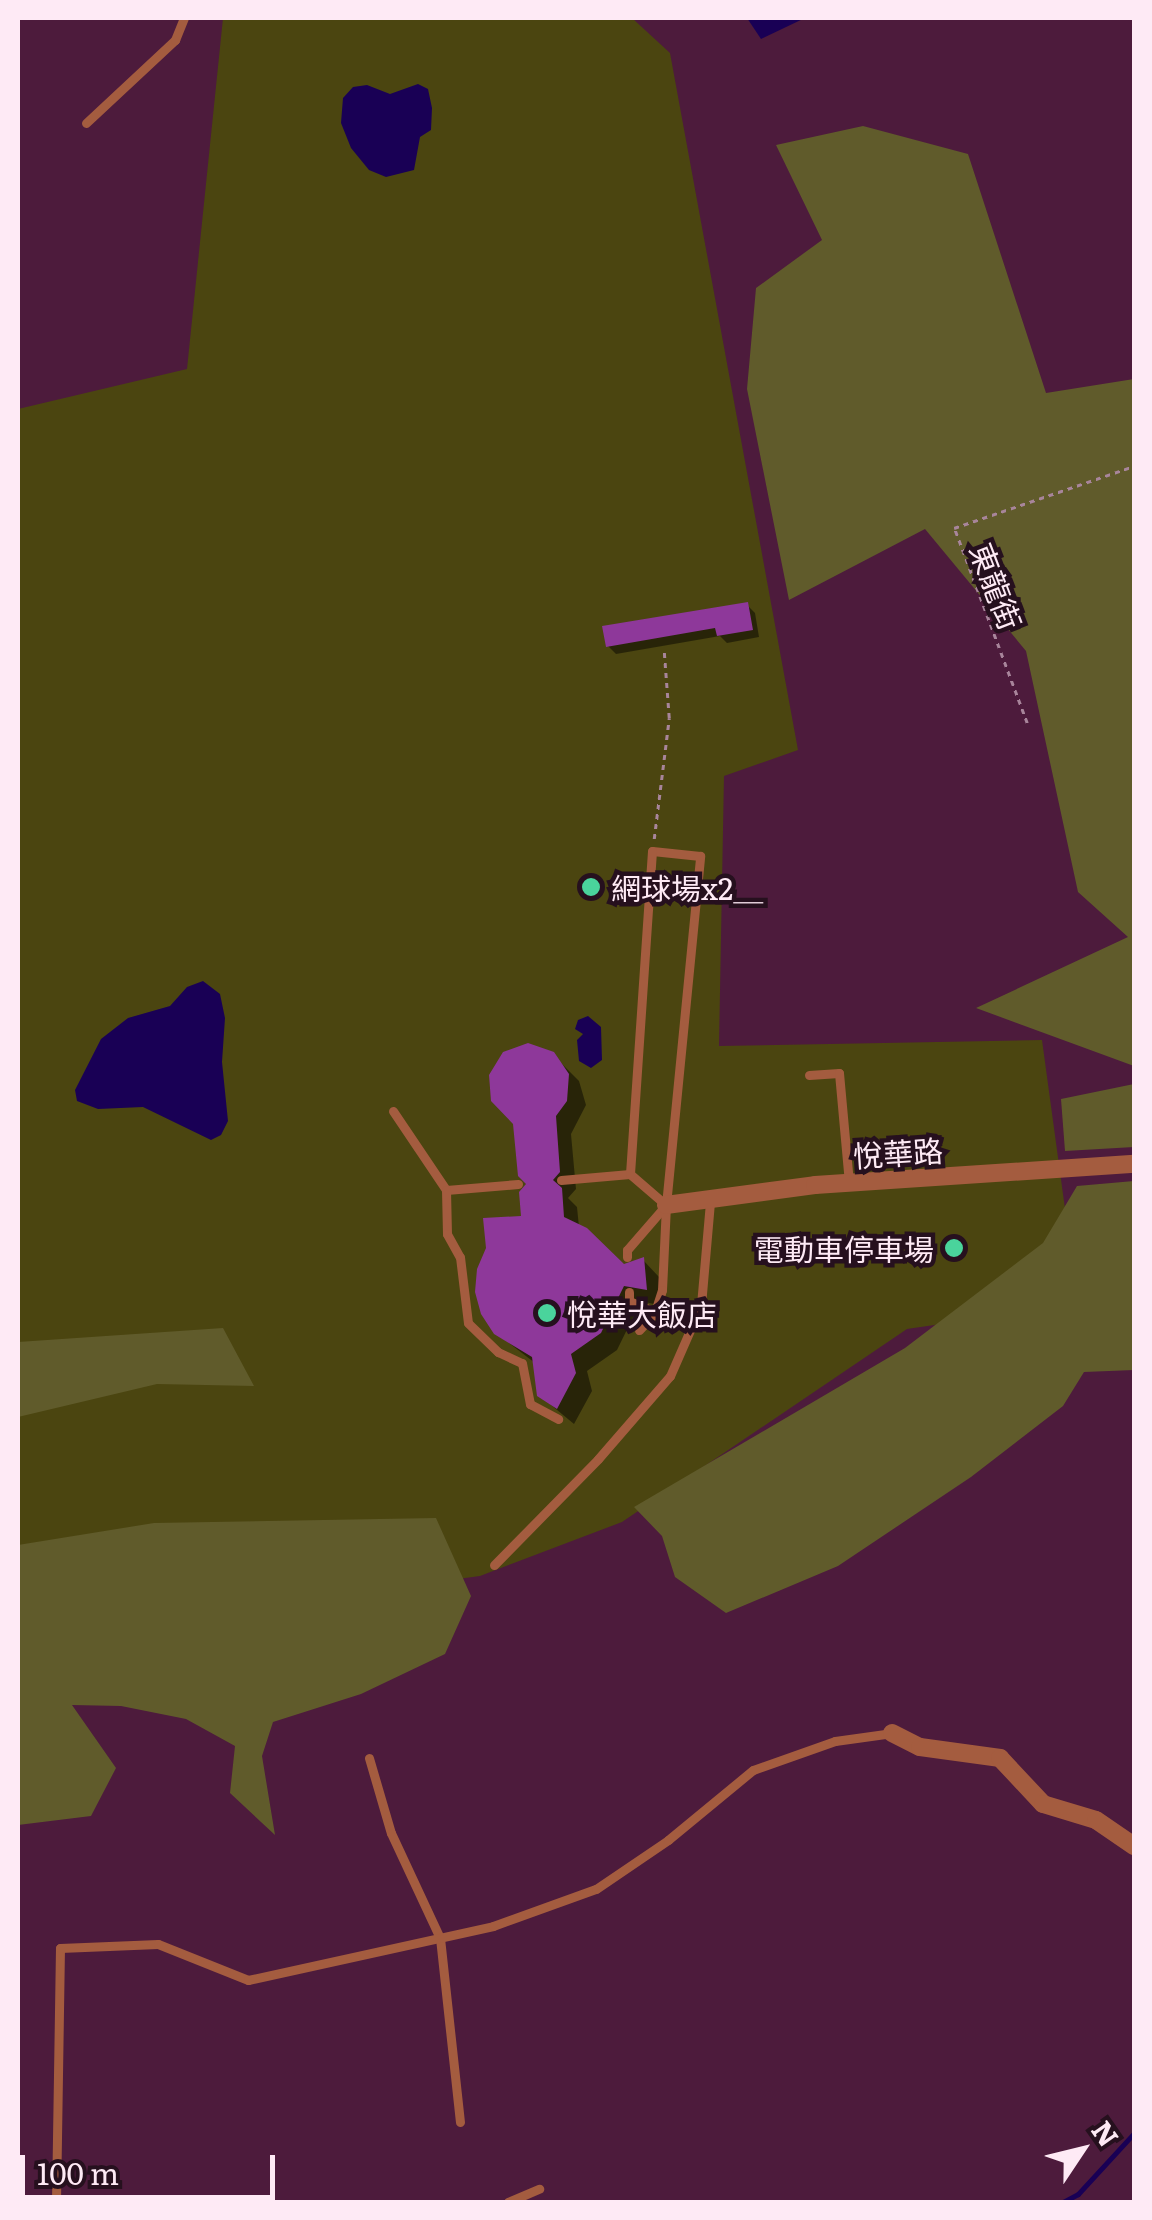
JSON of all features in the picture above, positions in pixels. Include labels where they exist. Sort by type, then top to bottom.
[{"type":"street","name":"悅華路","points":[[666,1205],[850,1182],[1134,1164]]},
{"type":"street","points":[[892,1733],[920,1747],[1000,1758],[1043,1804],[1096,1820],[1134,1846]]},
{"type":"lane","points":[[86,123],[175,40],[184,18]]},
{"type":"lane","points":[[630,1174],[652,851],[700,856],[666,1205],[662,1290],[654,1314],[639,1330]]},
{"type":"lane","points":[[809,1075],[838,1074],[850,1182]]},
{"type":"lane","points":[[393,1111],[446,1190],[447,1234],[460,1257],[468,1323],[498,1352],[522,1364],[530,1404],[558,1419]]},
{"type":"lane","points":[[561,1180],[630,1174],[666,1205]]},
{"type":"lane","points":[[446,1190],[518,1184]]},
{"type":"lane","points":[[494,1564],[598,1459],[670,1376],[701,1305],[710,1202]]},
{"type":"lane","points":[[627,1257],[627,1250],[666,1205]]},
{"type":"lane","points":[[628,1292],[629,1300],[654,1314],[691,1327]]},
{"type":"lane","points":[[56,2202],[60,1948],[158,1944],[248,1980],[493,1926],[596,1889],[668,1840],[753,1770],[834,1740],[892,1733]]},
{"type":"lane","points":[[369,1758],[391,1833],[440,1938],[460,2122]]},
{"type":"lane","points":[[508,2202],[539,2189]]},
{"type":"path","name":"東龍街","points":[[1028,723],[954,528],[1134,466]]},
{"type":"path","points":[[652,851],[669,718],[664,651]]},
{"type":"shaded area","points":[[223,18],[632,18],[670,53],[798,750],[724,776],[719,1046],[1042,1040],[1078,1304],[907,1329],[622,1522],[480,1576],[18,1639],[18,409],[187,369]]},
{"type":"shaded area","points":[[747,18],[805,18],[761,39]]},
{"type":"shaded area","points":[[418,84],[428,89],[431,130],[420,137],[414,170],[386,177],[369,170],[351,148],[341,123],[343,98],[353,87],[367,85],[390,94]]},
{"type":"shaded area","points":[[863,126],[968,154],[1046,393],[1134,379],[1134,1066],[976,1008],[1128,937],[1078,892],[1026,651],[925,529],[789,600],[747,389],[756,288],[822,240],[776,145]]},
{"type":"shaded area","points":[[203,981],[220,994],[225,1018],[222,1062],[228,1121],[221,1135],[211,1140],[143,1107],[98,1109],[77,1101],[75,1090],[101,1039],[128,1018],[170,1006],[187,987]]},
{"type":"shaded area","points":[[588,1016],[601,1027],[602,1060],[591,1068],[579,1061],[577,1040],[583,1034],[575,1029],[578,1020]]},
{"type":"shaded area","points":[[1134,1084],[1134,1147],[1065,1151],[1061,1099]]},
{"type":"shaded area","points":[[1134,1181],[1134,1370],[1084,1372],[1063,1406],[971,1477],[838,1566],[726,1613],[675,1577],[662,1536],[634,1507],[905,1348],[1043,1243],[1077,1186]]},
{"type":"shaded area","points":[[223,1328],[254,1386],[157,1384],[18,1417],[18,1342]]},
{"type":"shaded area","points":[[436,1518],[471,1596],[445,1654],[361,1694],[273,1722],[262,1756],[275,1835],[230,1793],[235,1746],[186,1719],[121,1706],[72,1705],[116,1768],[91,1816],[18,1825],[18,1545],[154,1523]]},
{"type":"building","points":[[748,602],[753,630],[717,636],[715,628],[606,647],[602,626]]},
{"type":"building","name":"悅華大飯店","points":[[528,1043],[554,1052],[569,1074],[567,1101],[556,1116],[560,1172],[553,1180],[562,1188],[564,1217],[587,1228],[624,1264],[644,1257],[647,1290],[624,1286],[601,1333],[571,1354],[576,1373],[557,1409],[537,1396],[532,1357],[494,1334],[481,1314],[475,1292],[477,1269],[486,1248],[483,1218],[521,1216],[519,1192],[526,1184],[518,1176],[513,1124],[491,1101],[489,1075],[503,1052]]},
{"type":"waterway","points":[[1063,2202],[1078,2194],[1134,2133]]},
{"type":"place","name":"網球場x2＿","points":[[591,887]]},
{"type":"place","name":"電動車停車場","points":[[954,1248]]},
{"type":"place","name":"悅華大飯店","points":[[547,1313]]}]
